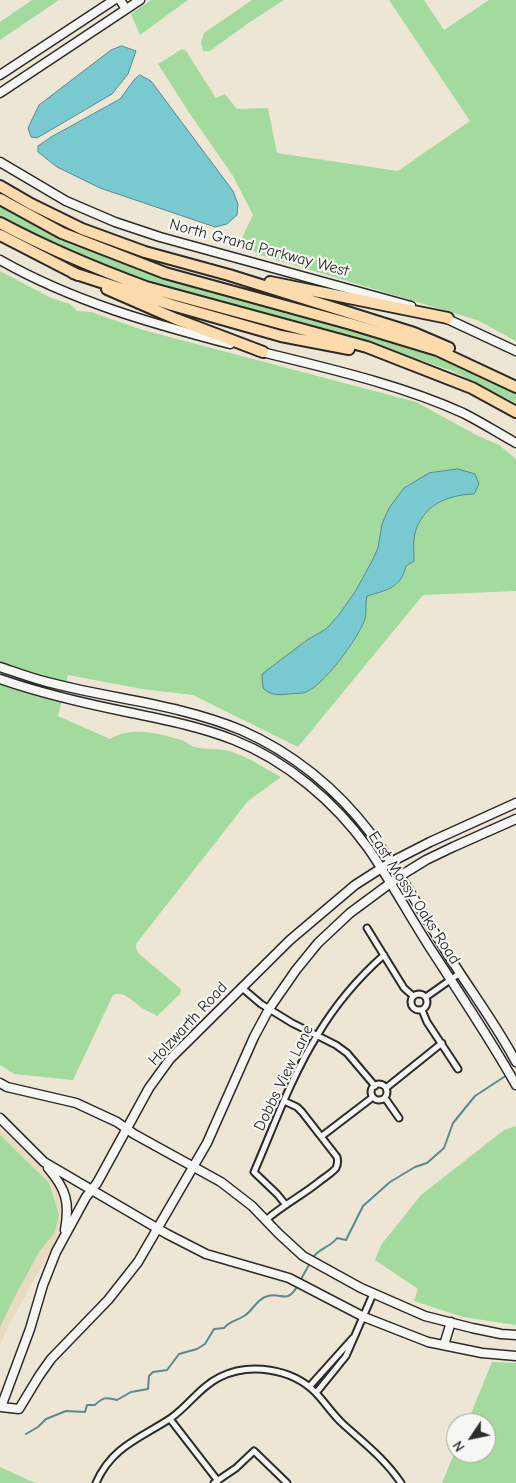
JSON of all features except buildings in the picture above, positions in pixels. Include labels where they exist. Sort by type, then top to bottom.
[{"type":"highway","points":[[0,186],[31,204],[82,229],[145,252],[229,275],[414,333],[498,371],[513,385]]},
{"type":"highway","points":[[0,200],[62,233],[165,273],[351,324],[437,350],[513,385]]},
{"type":"highway","points":[[0,223],[76,261],[146,287],[367,348],[472,388],[516,412]]},
{"type":"highway","points":[[0,235],[118,295],[263,352]]},
{"type":"highway","points":[[73,273],[172,305],[281,336],[386,356]]},
{"type":"highway","points":[[229,275],[255,278],[448,318]]},
{"type":"street","points":[[0,75],[114,0]]},
{"type":"street","points":[[120,0],[126,9]]},
{"type":"street","points":[[0,93],[140,0]]},
{"type":"street","name":"North Grand Parkway West","points":[[0,162],[66,201],[115,222],[160,237],[386,298],[448,318],[516,351]]},
{"type":"street","points":[[0,260],[79,299],[157,325],[382,384],[420,397],[463,414],[516,443]]},
{"type":"street","name":"East Mossy Oaks Road","points":[[0,667],[38,680],[210,719],[273,745],[314,774],[349,806],[373,835],[493,1022],[516,1062]]},
{"type":"street","name":"East Mossy Oaks Road","points":[[0,679],[34,691],[207,730],[236,740],[275,760],[308,784],[338,811],[367,847],[450,980],[500,1055],[516,1085]]},
{"type":"street","points":[[34,691],[38,680]]},
{"type":"street","name":"Holzwarth Road","points":[[1,1407],[30,1329],[49,1268],[64,1236],[149,1088],[170,1059],[242,987],[323,911],[355,885],[391,862],[430,842],[516,804]]},
{"type":"street","points":[[1,1407],[19,1408],[51,1359],[127,1278],[138,1262],[211,1135],[254,1037],[269,1009],[296,970],[318,943],[350,913],[400,876],[452,847],[516,819]]},
{"type":"street","points":[[368,928],[404,988],[413,996]]},
{"type":"street","name":"Dobbs View Lane","points":[[286,1205],[254,1172],[284,1101],[316,1035],[367,970],[384,955]]},
{"type":"street","points":[[426,997],[460,973]]},
{"type":"street","points":[[242,987],[261,1004],[336,1045],[347,1053],[375,1086]]},
{"type":"street","points":[[413,996],[419,994],[426,997]]},
{"type":"street","points":[[413,996],[412,1006],[416,1010],[422,1010]]},
{"type":"street","points":[[422,1010],[427,1004],[426,997]]},
{"type":"street","points":[[422,1010],[427,1022],[458,1069]]},
{"type":"street","points":[[386,1088],[442,1043]]},
{"type":"street","points":[[0,1083],[7,1087],[76,1103],[126,1128],[221,1182],[237,1193],[303,1256],[373,1294],[425,1316],[501,1334],[516,1335]]},
{"type":"street","points":[[380,1084],[386,1088],[388,1093],[385,1098],[378,1100],[373,1097],[371,1092],[375,1086],[380,1084]]},
{"type":"street","points":[[322,1136],[373,1097]]},
{"type":"street","points":[[385,1098],[400,1118]]},
{"type":"street","points":[[266,1220],[296,1200],[335,1169],[338,1163],[337,1157],[302,1112],[297,1107],[284,1101]]},
{"type":"street","points":[[0,1118],[44,1162],[59,1180],[65,1195],[68,1211],[64,1236]]},
{"type":"street","points":[[44,1162],[206,1254],[225,1261],[277,1273],[364,1317],[428,1342],[492,1355],[516,1356]]},
{"type":"street","points":[[309,1387],[353,1338],[373,1294]]},
{"type":"street","points":[[444,1346],[450,1322]]},
{"type":"street","points":[[316,1393],[346,1356],[352,1345],[353,1338]]},
{"type":"street","points":[[96,1483],[107,1463],[120,1449],[131,1440],[170,1419],[206,1385],[221,1376],[238,1370],[256,1368],[297,1378],[309,1387],[334,1415],[379,1455],[400,1483]]},
{"type":"street","points":[[170,1419],[216,1482],[236,1468],[254,1451],[287,1483]]},
{"type":"shaded area","points":[[0,1129],[37,1162],[56,1183],[73,1210],[8,1327],[0,1346]]},
{"type":"green space","points":[[32,0],[59,0],[0,40],[0,22]]},
{"type":"green space","points":[[151,0],[188,0],[140,35],[131,14]]},
{"type":"green space","points":[[252,0],[284,0],[210,51],[203,51],[201,42],[204,33]]},
{"type":"green space","points":[[389,0],[424,0],[444,30],[489,0],[516,0],[516,341],[477,320],[257,254],[241,240],[253,215],[233,176],[158,64],[182,49],[186,51],[216,98],[225,94],[237,109],[268,108],[277,153],[398,171],[470,121]]},
{"type":"green space","points":[[0,205],[46,231],[94,252],[143,270],[346,326],[428,352],[516,391],[516,403],[452,371],[397,352],[179,292],[112,271],[28,233],[0,218]]},
{"type":"green space","points":[[0,271],[51,298],[70,304],[77,311],[91,312],[143,330],[416,402],[478,436],[499,445],[516,459],[516,591],[423,595],[298,747],[193,695],[142,689],[68,675],[58,716],[110,739],[126,733],[145,732],[183,741],[194,747],[229,751],[249,759],[281,777],[248,801],[136,944],[139,954],[181,989],[180,994],[157,1016],[142,1008],[125,995],[113,995],[73,1080],[14,1074],[0,1065]]},
{"type":"green space","points":[[516,1126],[516,1325],[463,1317],[414,1301],[418,1289],[375,1260],[381,1245],[421,1195],[504,1130]]},
{"type":"green space","points":[[0,1135],[49,1183],[59,1215],[55,1232],[39,1252],[0,1327]]},
{"type":"green space","points":[[492,1362],[516,1363],[516,1483],[442,1483],[450,1463],[496,1463],[496,1413],[471,1413]]},
{"type":"green space","points":[[0,1467],[35,1483],[0,1483]]},
{"type":"water","points":[[122,46],[136,51],[128,74],[112,94],[37,138],[31,137],[28,128],[39,105],[111,50]]},
{"type":"water","points":[[140,75],[151,81],[233,191],[238,204],[237,215],[227,224],[215,227],[100,188],[57,167],[38,152],[38,146],[51,137],[120,99]]},
{"type":"water","points":[[458,469],[475,474],[479,484],[474,494],[446,499],[437,503],[424,515],[415,533],[414,561],[406,566],[397,584],[387,590],[367,596],[365,619],[348,649],[329,673],[311,689],[303,693],[281,695],[269,692],[263,688],[262,674],[307,640],[326,629],[355,592],[378,548],[382,524],[389,508],[404,488],[429,473]]},
{"type":"waterway","points":[[312,1259],[317,1252],[337,1238],[346,1240],[363,1206],[390,1182],[415,1167],[427,1163],[444,1148],[453,1123],[475,1096],[507,1075]]},
{"type":"waterway","points":[[300,1281],[310,1263]]},
{"type":"waterway","points":[[26,1434],[38,1427],[46,1419],[66,1411],[85,1412],[87,1405],[95,1405],[100,1400],[107,1398],[117,1400],[131,1392],[148,1389],[149,1376],[153,1372],[167,1370],[179,1354],[197,1349],[205,1344],[214,1329],[224,1328],[231,1322],[244,1316],[258,1302],[268,1296],[291,1295],[298,1285]]}]
